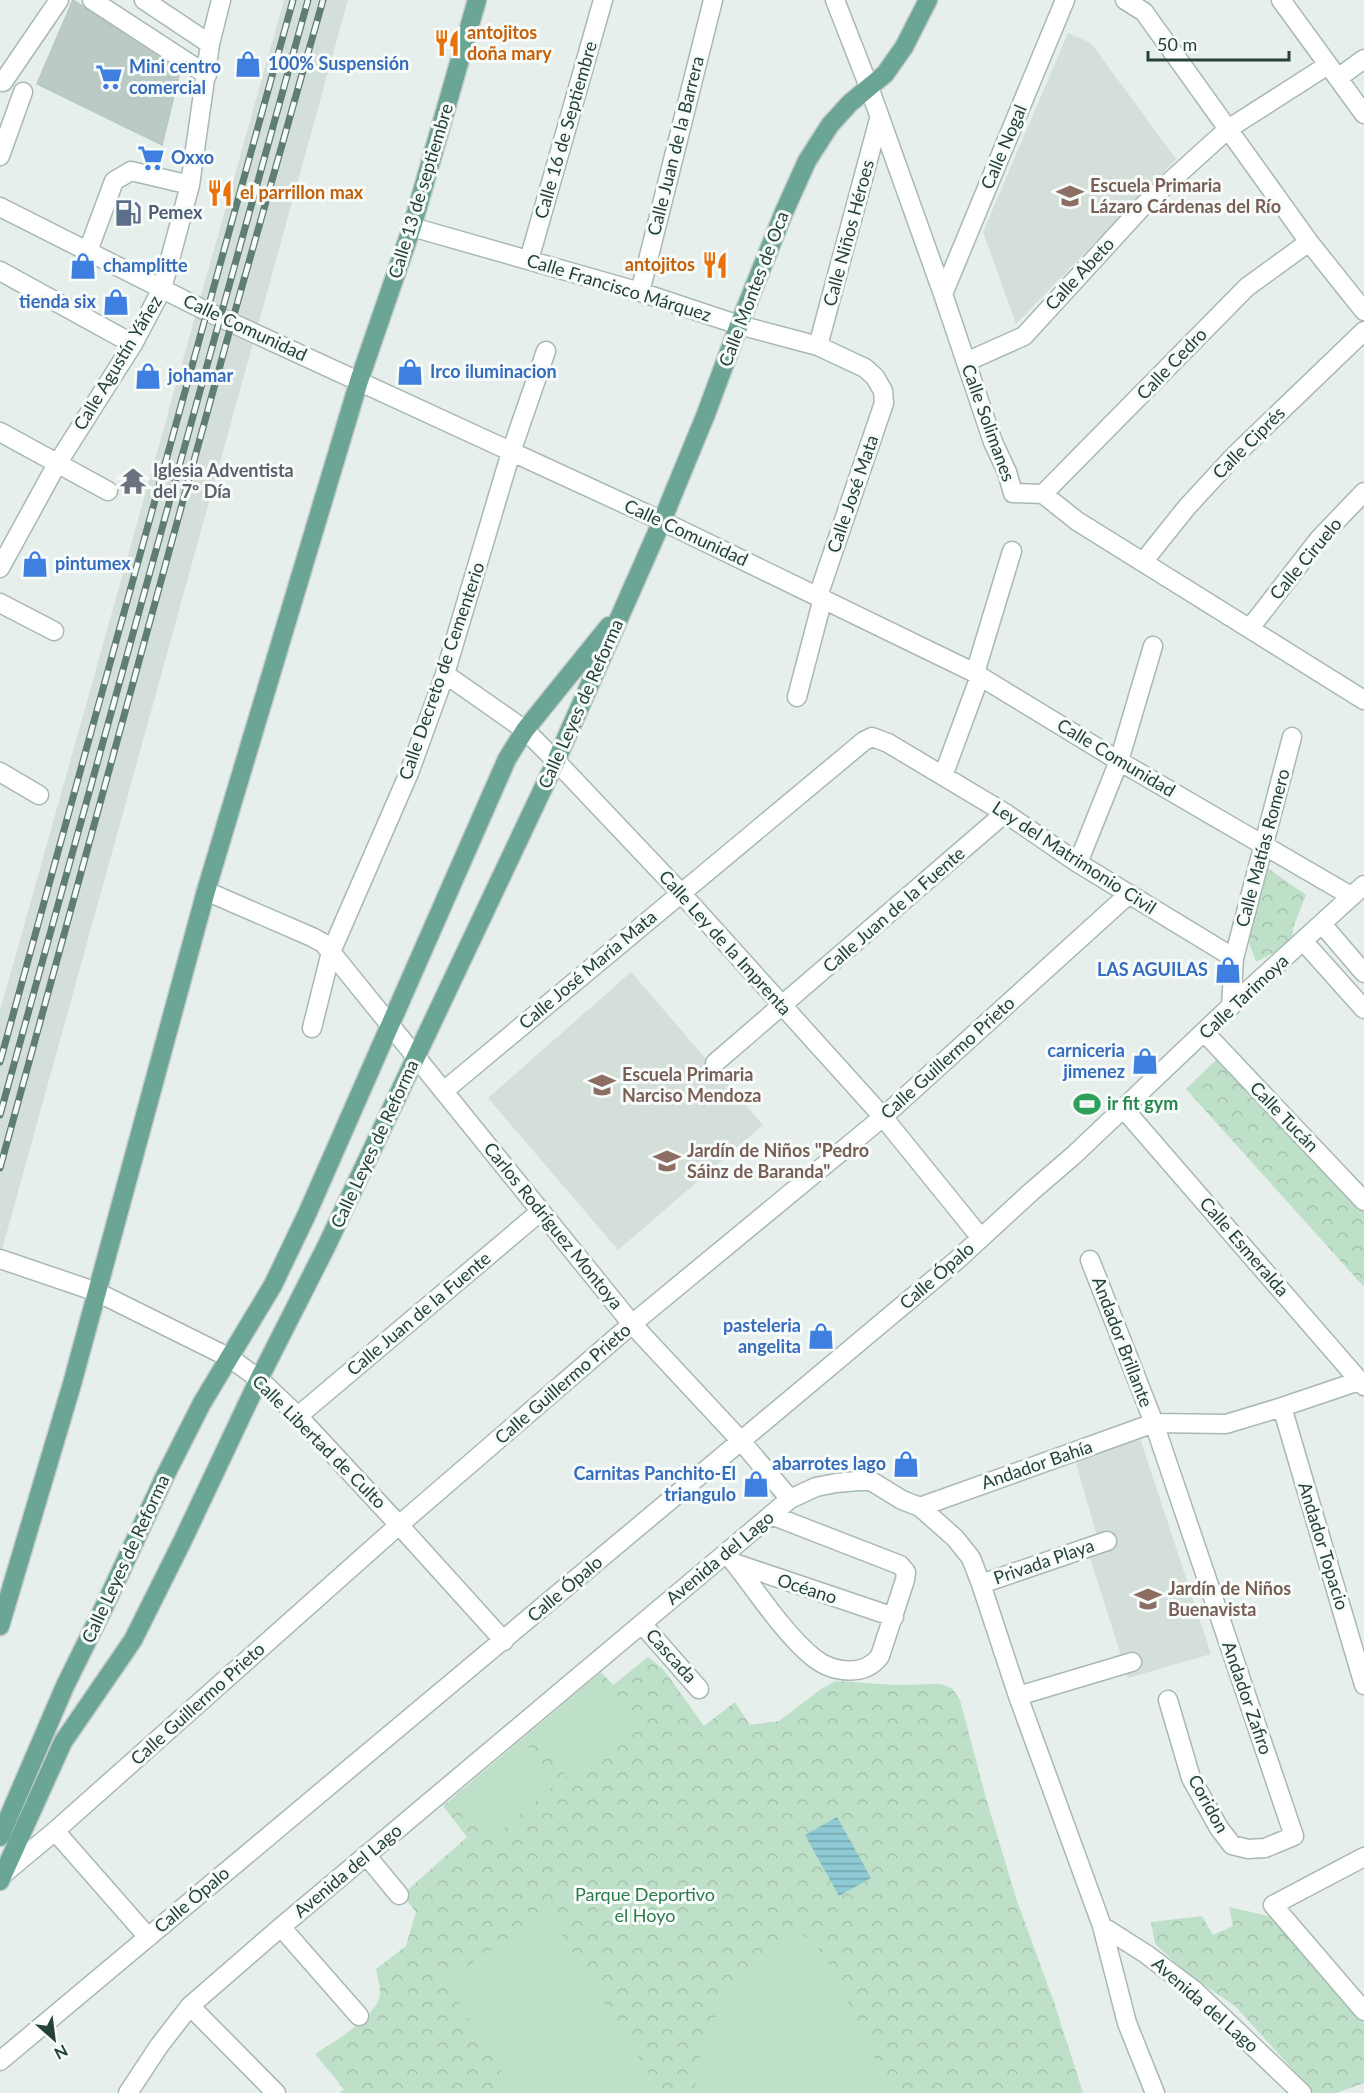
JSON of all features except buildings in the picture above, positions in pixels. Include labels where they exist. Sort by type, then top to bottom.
[{"type":"main road","name":"Calle 13 de septiembre","points":[[0,1626],[72,1384],[206,891],[359,381],[412,227],[477,0]]},
{"type":"main road","name":"Calle Montes de Oca","points":[[625,606],[706,414],[784,212],[807,161],[830,125],[850,103],[885,74],[904,47],[928,0]]},
{"type":"main road","name":"Calle Leyes de Reforma","points":[[0,1837],[65,1686],[165,1476],[202,1403],[273,1285],[308,1214],[507,759],[525,730],[625,606]]},
{"type":"main road","name":"Calle Leyes de Reforma","points":[[1,1878],[63,1742],[134,1640],[416,1058],[556,761],[625,606]]},
{"type":"street","points":[[3,82],[59,0]]},
{"type":"street","points":[[92,0],[207,75]]},
{"type":"street","points":[[144,0],[210,44]]},
{"type":"street","name":"Calle Agustín Yáñez","points":[[0,568],[57,465],[133,344],[162,289],[190,185],[210,44],[220,0]]},
{"type":"street","name":"Calle 16 de Septiembre","points":[[530,260],[603,0]]},
{"type":"street","name":"Calle Juan de la Barrera","points":[[640,292],[713,0]]},
{"type":"street","name":"Calle Solimanes","points":[[835,0],[869,87],[993,442],[1007,472],[1013,493],[1043,494]]},
{"type":"street","name":"Calle Nogal","points":[[943,294],[1065,0]]},
{"type":"street","points":[[1125,0],[1144,12],[1309,242],[1364,311]]},
{"type":"street","points":[[1281,0],[1364,114]]},
{"type":"street","name":"Calle Abeto","points":[[966,362],[1024,336],[1143,206],[1228,129],[1333,72],[1364,59]]},
{"type":"street","points":[[0,156],[23,92]]},
{"type":"street","name":"Calle Niños Héroes","points":[[818,346],[879,119]]},
{"type":"street","points":[[88,251],[114,181],[131,171],[190,185]]},
{"type":"street","name":"Calle Comunidad","points":[[0,207],[162,289],[662,521],[978,675],[1264,846],[1358,890]]},
{"type":"street","name":"Calle Francisco Márquez","points":[[412,227],[640,292],[739,325],[818,346],[865,368],[875,377],[883,391]]},
{"type":"street","name":"Calle Cedro","points":[[1043,494],[1247,287],[1309,242]]},
{"type":"street","points":[[0,271],[133,344]]},
{"type":"street","name":"Calle Ciprés","points":[[1143,562],[1187,507],[1234,456],[1364,331]]},
{"type":"street","name":"Calle Decreto de Cementerio","points":[[312,1028],[331,952],[409,773],[445,674],[511,452],[546,351]]},
{"type":"street","name":"Calle José Mata","points":[[820,597],[884,403],[883,391]]},
{"type":"street","points":[[0,432],[108,491]]},
{"type":"street","name":"Calle Ciruelo","points":[[1250,628],[1319,539],[1364,492]]},
{"type":"street","points":[[1043,494],[1077,521],[1362,694]]},
{"type":"street","points":[[943,776],[978,675],[1012,551]]},
{"type":"street","points":[[797,697],[820,597]]},
{"type":"street","points":[[0,603],[54,631]]},
{"type":"street","points":[[1077,863],[1119,761],[1153,646]]},
{"type":"street","name":"Calle Ley de la Imprenta","points":[[445,674],[525,730],[556,761],[681,893],[883,1118],[981,1238]]},
{"type":"street","name":"Ley del Matrimonio Civil","points":[[872,737],[888,743],[1005,813],[1077,863],[1234,958]]},
{"type":"street","name":"Calle José María Mata","points":[[445,1090],[864,741],[872,737]]},
{"type":"street","name":"Calle Matías Romero","points":[[1234,958],[1292,737]]},
{"type":"street","points":[[0,772],[39,795]]},
{"type":"street","name":"Calle Juan de la Fuente","points":[[715,1063],[1005,813]]},
{"type":"street","name":"Calle Tarimoya","points":[[1123,1108],[1358,890]]},
{"type":"street","name":"Carlos Rodríguez Montoya","points":[[206,891],[312,937],[331,952],[416,1058],[445,1090],[632,1324],[741,1442],[790,1499]]},
{"type":"street","name":"Calle Guillermo Prieto","points":[[1,1878],[399,1525],[632,1324],[883,1118],[1129,894]]},
{"type":"street","points":[[1322,924],[1364,972]]},
{"type":"street","points":[[1304,942],[1364,1009]]},
{"type":"street","points":[[1231,1006],[1234,958]]},
{"type":"street","name":"Calle Tucán","points":[[1204,1033],[1364,1201]]},
{"type":"street","name":"Calle Ópalo","points":[[0,2061],[741,1442],[981,1238],[1123,1108]]},
{"type":"street","name":"Calle Esmeralda","points":[[1123,1108],[1362,1383]]},
{"type":"street","name":"Calle Juan de la Fuente","points":[[298,1416],[541,1212]]},
{"type":"street","name":"Calle Libertad de Culto","points":[[0,1259],[97,1292],[230,1358],[259,1379],[298,1416],[504,1641]]},
{"type":"street","name":"Andador Brillante","points":[[1090,1260],[1154,1423]]},
{"type":"street","points":[[1154,1423],[1226,1424],[1362,1383]]},
{"type":"street","name":"Andador Topacio","points":[[1282,1407],[1364,1685]]},
{"type":"street","name":"Andador Bahía","points":[[920,1507],[1154,1423]]},
{"type":"street","name":"Andador Zafiro","points":[[1154,1423],[1294,1836]]},
{"type":"street","name":"Avenida del Lago","points":[[133,2090],[159,2046],[190,2006],[642,1624],[731,1559],[771,1515],[790,1499],[816,1487],[836,1483],[872,1481],[902,1500],[920,1507],[955,1538],[971,1558],[1018,1696],[1102,1926],[1127,2023],[1155,2093]]},
{"type":"street","points":[[731,1559],[799,1643],[814,1658],[836,1670],[860,1670],[874,1665],[880,1656],[894,1617],[906,1572],[900,1565],[771,1515]]},
{"type":"street","name":"Privada Playa","points":[[981,1584],[1107,1540]]},
{"type":"street","name":"Océano","points":[[731,1559],[894,1617]]},
{"type":"street","name":"Cascada","points":[[642,1624],[699,1689]]},
{"type":"street","points":[[1018,1696],[1132,1662]]},
{"type":"street","name":"Coridon","points":[[1168,1700],[1191,1778],[1220,1828],[1233,1845],[1248,1849],[1265,1848],[1294,1836]]},
{"type":"street","points":[[55,1831],[148,1937]]},
{"type":"street","points":[[366,1855],[399,1895]]},
{"type":"street","points":[[1362,1861],[1273,1905],[1364,2011]]},
{"type":"street","name":"Avenida del Lago","points":[[1102,1926],[1146,1954],[1195,1991],[1302,2093]]},
{"type":"street","points":[[281,1927],[359,2016]]},
{"type":"street","points":[[190,2006],[276,2093]]},
{"type":"shaded area","points":[[284,0],[348,0],[0,1257],[0,1011]]},
{"type":"shaded area","name":"Escuela Primaria Lázaro Cárdenas del Río","points":[[1068,33],[1091,43],[1176,159],[1016,324],[983,232]]},
{"type":"shaded area","name":"Escuela Primaria Narciso Mendoza","points":[[631,972],[763,1125],[618,1250],[488,1098]]},
{"type":"shaded area","name":"Jardín de Niños Buenavista","points":[[1139,1435],[1211,1654],[1128,1678],[1086,1545],[1098,1540],[1074,1456]]},
{"type":"green space","points":[[1266,867],[1306,895],[1293,928],[1292,943],[1256,962],[1249,942]]},
{"type":"green space","points":[[1227,1049],[1364,1207],[1364,1287],[1186,1089]]},
{"type":"green space","name":"Parque Deportivo el Hoyo","points":[[648,1657],[664,1670],[704,1726],[735,1702],[750,1725],[779,1721],[821,1689],[836,1681],[895,1685],[940,1684],[952,1688],[960,1700],[1017,1901],[1055,2005],[1083,2093],[340,2093],[344,2089],[315,2054],[354,2028],[372,2010],[380,1993],[376,1969],[406,1946],[416,1912],[402,1895],[467,1837],[443,1806],[601,1672],[613,1685]]},
{"type":"green space","points":[[600,1682],[633,1721],[567,1777],[534,1737]]},
{"type":"green space","points":[[526,1744],[558,1782],[494,1837],[461,1799]]},
{"type":"green space","points":[[1229,1907],[1272,1917],[1364,2023],[1364,2083],[1336,2093],[1314,2093],[1235,2006],[1188,1974],[1155,1944],[1151,1922],[1202,1916],[1213,1935],[1233,1926]]},
{"type":"green space","points":[[547,1912],[661,2093],[514,2093],[446,1981]]},
{"type":"green space","points":[[797,1930],[817,1946],[829,1964],[892,2093],[694,2093],[704,2036],[733,1986],[766,1950]]},
{"type":"water","points":[[837,1817],[871,1878],[839,1896],[805,1835]]},
{"type":"railway","points":[[0,1062],[293,0]]},
{"type":"railway","points":[[0,1115],[308,0]]},
{"type":"railway","points":[[0,1168],[232,322],[323,0]]},
{"type":"place","name":"antojitos doña mary","points":[[447,43]]},
{"type":"place","name":"100% Suspensión","points":[[248,64]]},
{"type":"place","name":"Mini centro comercial","points":[[109,77]]},
{"type":"place","name":"Oxxo","points":[[151,158]]},
{"type":"place","name":"el parrillon max","points":[[220,193]]},
{"type":"place","name":"Escuela Primaria Lázaro Cárdenas del Río","points":[[1070,196]]},
{"type":"place","name":"Pemex","points":[[128,213]]},
{"type":"place","name":"antojitos","points":[[715,265]]},
{"type":"place","name":"champlitte","points":[[83,266]]},
{"type":"place","name":"tienda six","points":[[116,302]]},
{"type":"place","name":"Irco iluminacion","points":[[410,372]]},
{"type":"place","name":"johamar","points":[[148,376]]},
{"type":"place","name":"Iglesia Adventista del 7º Día","points":[[133,481]]},
{"type":"place","name":"pintumex","points":[[35,564]]},
{"type":"place","name":"LAS AGUILAS","points":[[1228,970]]},
{"type":"place","name":"carniceria jimenez","points":[[1145,1061]]},
{"type":"place","name":"Escuela Primaria Narciso Mendoza","points":[[602,1085]]},
{"type":"place","name":"ir fit gym","points":[[1087,1104]]},
{"type":"place","name":"Jardín de Niños \"Pedro Sáinz de Baranda\"","points":[[667,1161]]},
{"type":"place","name":"pasteleria angelita","points":[[821,1336]]},
{"type":"place","name":"abarrotes lago","points":[[906,1464]]},
{"type":"place","name":"Carnitas Panchito-El triangulo","points":[[756,1484]]},
{"type":"place","name":"Jardín de Niños Buenavista","points":[[1148,1599]]}]
